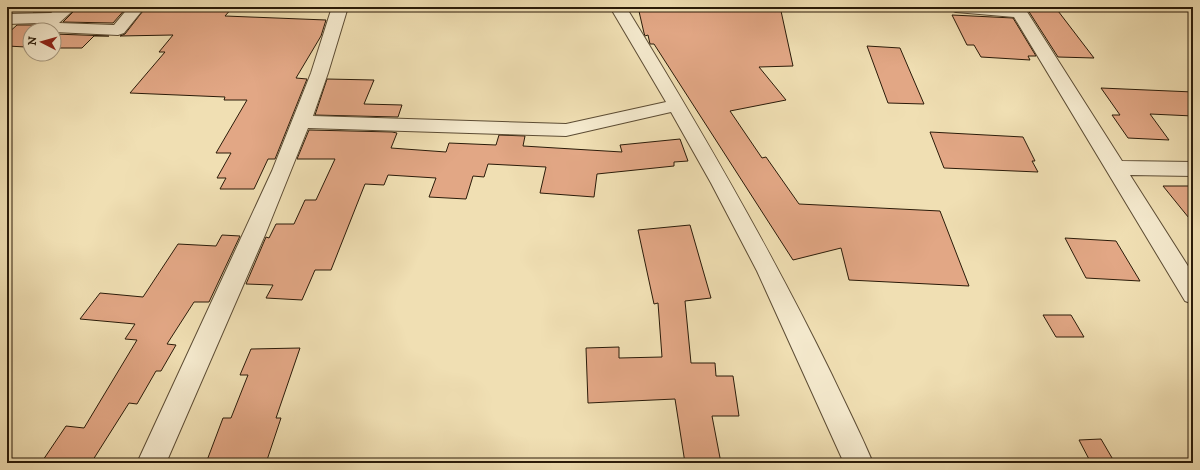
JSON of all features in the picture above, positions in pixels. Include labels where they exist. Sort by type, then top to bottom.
[{"type":"street","points":[[69,7],[44,27],[118,30],[137,7]]},
{"type":"street","points":[[152,463],[261,220],[301,122],[330,43],[340,7]]},
{"type":"street","points":[[618,7],[677,105],[736,208],[783,301],[859,463]]},
{"type":"street","points":[[956,7],[1018,10],[1193,294]]},
{"type":"street","points":[[7,19],[56,18]]},
{"type":"street","points":[[301,122],[566,130],[677,105]]},
{"type":"street","points":[[1115,168],[1193,169]]},
{"type":"building","points":[[39,7],[56,7],[50,12],[33,12]]},
{"type":"building","points":[[78,7],[127,7],[113,23],[63,22]]},
{"type":"building","points":[[146,7],[233,7],[225,16],[326,20],[321,36],[296,78],[307,79],[275,159],[268,159],[254,189],[220,189],[226,178],[217,178],[231,153],[216,153],[247,100],[224,100],[225,97],[130,93],[165,52],[159,52],[173,35],[120,36],[125,34]]},
{"type":"building","points":[[638,7],[727,7],[781,11],[793,66],[759,67],[786,100],[730,111],[762,158],[766,157],[799,204],[940,211],[969,286],[849,280],[841,248],[793,260],[654,44],[650,44],[648,35],[645,36]]},
{"type":"building","points":[[1026,7],[1055,7],[1094,58],[1058,57]]},
{"type":"building","points":[[952,15],[1013,18],[1036,56],[1028,56],[1030,60],[981,57],[974,45],[967,45]]},
{"type":"building","points":[[17,25],[22,25],[22,47],[7,46],[7,34]]},
{"type":"building","points":[[62,34],[109,36],[94,36],[82,48],[62,48]]},
{"type":"building","points":[[867,46],[900,48],[924,104],[888,103]]},
{"type":"building","points":[[327,79],[374,80],[364,104],[402,105],[398,117],[315,115]]},
{"type":"building","points":[[1101,88],[1193,92],[1193,116],[1150,114],[1169,140],[1128,138],[1112,115],[1120,115]]},
{"type":"building","points":[[309,130],[392,132],[397,133],[391,148],[446,152],[449,143],[496,145],[499,135],[525,136],[523,146],[622,152],[620,145],[680,139],[688,161],[674,162],[674,166],[597,174],[594,197],[540,193],[546,167],[488,164],[484,177],[473,176],[466,199],[429,197],[436,178],[388,175],[384,185],[365,184],[331,270],[315,270],[302,300],[266,298],[273,285],[246,284],[266,237],[269,238],[276,224],[294,224],[305,200],[316,200],[335,159],[297,159]]},
{"type":"building","points":[[930,132],[1023,137],[1035,161],[1032,161],[1038,172],[944,168]]},
{"type":"building","points":[[1163,186],[1193,186],[1193,223]]},
{"type":"building","points":[[690,225],[711,298],[685,301],[691,363],[715,363],[716,376],[733,376],[739,416],[712,416],[721,463],[685,463],[675,399],[588,403],[586,348],[619,347],[619,358],[662,357],[658,303],[654,304],[638,230]]},
{"type":"building","points":[[222,235],[240,236],[209,302],[194,302],[167,344],[176,345],[161,371],[156,371],[137,404],[129,403],[91,463],[41,463],[66,426],[84,428],[137,340],[125,339],[135,324],[80,319],[100,293],[143,297],[178,244],[216,246]]},
{"type":"building","points":[[1065,238],[1116,241],[1140,281],[1086,278]]},
{"type":"building","points":[[1043,315],[1071,315],[1084,337],[1056,337]]},
{"type":"building","points":[[300,348],[276,418],[281,418],[266,463],[206,463],[223,418],[231,418],[248,375],[240,375],[251,349]]},
{"type":"building","points":[[1101,439],[1115,463],[1091,463],[1079,440]]}]
